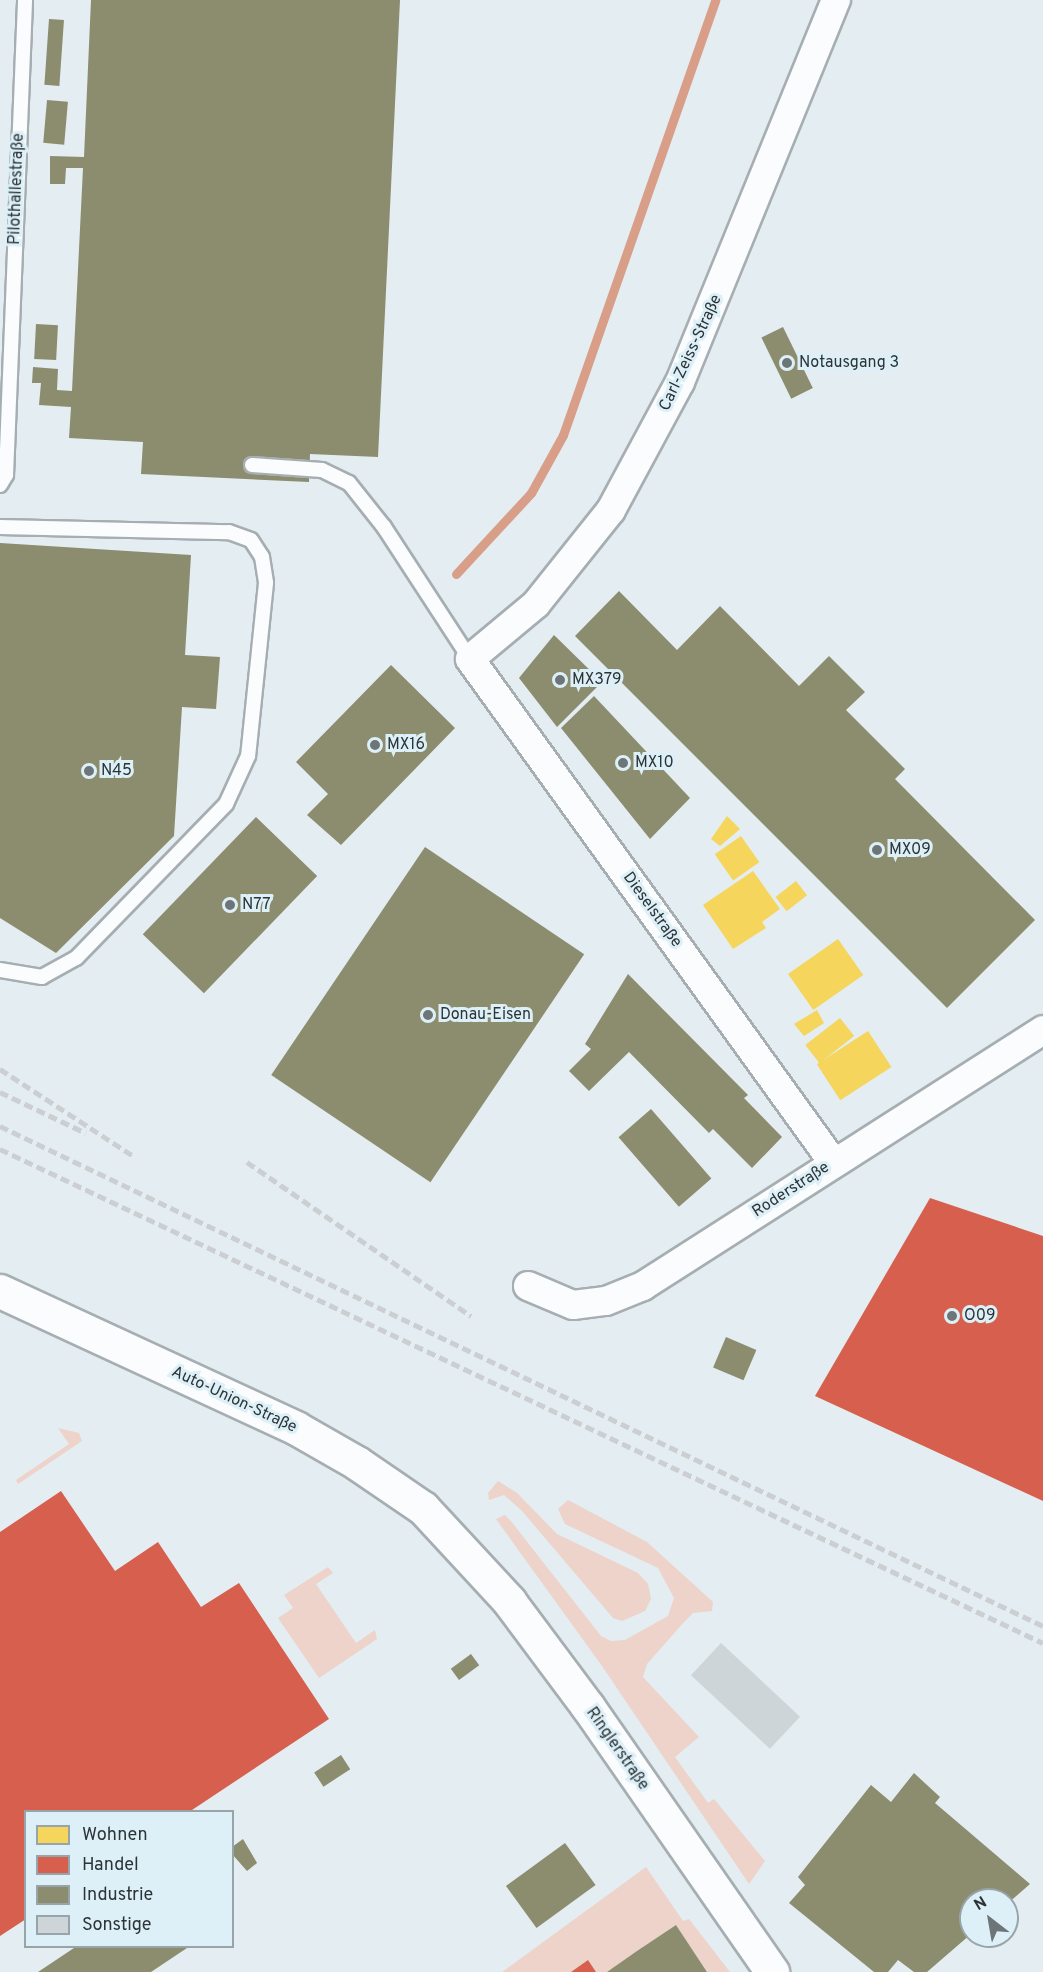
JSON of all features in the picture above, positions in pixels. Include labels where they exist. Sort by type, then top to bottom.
[{"type":"street","name":"Carl-Zeiss-Straße","points":[[471,659],[536,604],[611,510],[680,382],[836,0]]},
{"type":"street","name":"Dieselstraße","points":[[471,659],[833,1162]]},
{"type":"street","name":"Roderstraße","points":[[528,1286],[573,1305],[606,1300],[643,1286],[833,1162],[1043,1030]]},
{"type":"street","name":"Auto-Union-Straße","points":[[0,1292],[296,1428],[391,1485],[452,1535]]},
{"type":"street","name":"Ringlerstraße","points":[[452,1535],[509,1601],[588,1707],[772,1972]]},
{"type":"lane","name":"Pilothallestraße","points":[[0,485],[6,475],[25,0]]},
{"type":"lane","points":[[252,465],[310,468],[331,472],[356,491],[471,659]]},
{"type":"lane","points":[[0,527],[229,532],[251,540],[262,557],[266,583],[248,756],[226,804],[76,958],[42,977],[0,970]]},
{"type":"shaded area","points":[[58,1428],[79,1433],[82,1441],[18,1484],[16,1480],[69,1444]]},
{"type":"shaded area","points":[[498,1481],[517,1493],[557,1534],[638,1573],[648,1584],[651,1599],[645,1611],[622,1621],[613,1618],[522,1511],[504,1495],[489,1500],[488,1493]]},
{"type":"shaded area","points":[[568,1500],[647,1542],[713,1602],[712,1611],[693,1613],[684,1622],[647,1664],[643,1677],[699,1737],[675,1757],[708,1803],[714,1799],[765,1861],[749,1884],[602,1666],[496,1519],[505,1515],[510,1520],[601,1636],[611,1641],[625,1640],[668,1616],[674,1598],[658,1568],[565,1524],[558,1509]]},
{"type":"shaded area","points":[[328,1567],[333,1573],[316,1584],[356,1643],[375,1630],[377,1639],[319,1678],[278,1618],[293,1608],[284,1595]]},
{"type":"shaded area","points":[[646,1867],[683,1921],[689,1919],[730,1972],[707,1972],[676,1925],[607,1972],[596,1972],[588,1960],[571,1972],[502,1972]]},
{"type":"building: Wohnen","points":[[727,816],[740,829],[720,846],[711,839]]},
{"type":"building: Wohnen","points":[[741,836],[759,862],[733,881],[715,854]]},
{"type":"building: Wohnen","points":[[753,871],[780,909],[762,922],[766,928],[733,949],[703,905]]},
{"type":"building: Wohnen","points":[[796,881],[807,895],[787,911],[776,897]]},
{"type":"building: Wohnen","points":[[838,939],[863,975],[813,1010],[788,974]]},
{"type":"building: Wohnen","points":[[817,1010],[824,1023],[804,1036],[794,1024]]},
{"type":"building: Wohnen","points":[[840,1018],[854,1036],[819,1063],[805,1045]]},
{"type":"building: Wohnen","points":[[868,1031],[891,1067],[840,1100],[817,1064]]},
{"type":"building: Handel","name":"O09","points":[[930,1198],[1043,1236],[1043,1501],[815,1396]]},
{"type":"building: Handel","points":[[61,1491],[115,1571],[158,1542],[201,1607],[239,1583],[329,1719],[192,1810],[24,1810],[24,1920],[0,1936],[0,1532]]},
{"type":"building: Handel","points":[[588,1960],[596,1972],[571,1972]]},
{"type":"building: Industrie","points":[[91,0],[400,0],[378,457],[310,454],[309,482],[141,474],[143,442],[69,438],[71,407],[39,405],[41,383],[32,383],[33,367],[58,369],[57,390],[72,391],[83,168],[66,168],[65,184],[50,184],[50,156],[84,157]]},
{"type":"building: Industrie","points":[[49,19],[64,20],[59,86],[44,85]]},
{"type":"building: Industrie","points":[[47,100],[68,102],[64,145],[43,143]]},
{"type":"building: Industrie","points":[[36,324],[58,325],[56,360],[34,359]]},
{"type":"building: Industrie","name":"Notausgang 3","points":[[783,327],[813,388],[791,399],[761,338]]},
{"type":"building: Industrie","name":"N45","points":[[0,543],[191,555],[185,655],[220,657],[216,709],[182,707],[174,836],[56,953],[0,918]]},
{"type":"building: Industrie","name":"MX09","points":[[619,591],[677,650],[720,606],[799,686],[829,656],[865,692],[846,710],[905,769],[895,779],[1035,920],[947,1008],[575,636]]},
{"type":"building: Industrie","name":"MX379","points":[[554,635],[602,682],[557,727],[519,678]]},
{"type":"building: Industrie","name":"MX16","points":[[391,665],[455,728],[341,845],[307,815],[328,794],[296,762]]},
{"type":"building: Industrie","name":"MX10","points":[[594,696],[690,798],[650,839],[561,728]]},
{"type":"building: Industrie","name":"N77","points":[[256,817],[317,876],[204,993],[143,934]]},
{"type":"building: Industrie","name":"Donau-Eisen","points":[[425,847],[584,954],[430,1182],[271,1075]]},
{"type":"building: Industrie","points":[[628,974],[748,1095],[744,1098],[782,1137],[752,1168],[713,1129],[709,1133],[629,1052],[589,1091],[569,1071],[591,1049],[585,1044]]},
{"type":"building: Industrie","points":[[651,1109],[711,1178],[679,1207],[619,1137]]},
{"type":"building: Industrie","points":[[726,1337],[756,1350],[743,1380],[713,1367]]},
{"type":"building: Industrie","points":[[471,1654],[479,1665],[459,1680],[451,1669]]},
{"type":"building: Industrie","points":[[341,1755],[350,1769],[323,1787],[314,1772]]},
{"type":"building: Industrie","points":[[914,1773],[940,1797],[935,1803],[1030,1884],[1019,1894],[1019,1888],[959,1888],[959,1944],[927,1972],[914,1972],[898,1960],[888,1972],[874,1972],[789,1903],[805,1885],[798,1877],[871,1785],[891,1802]]},
{"type":"building: Industrie","points":[[243,1839],[257,1863],[247,1871],[234,1856],[234,1846]]},
{"type":"building: Industrie","points":[[565,1843],[596,1885],[537,1928],[506,1886]]},
{"type":"building: Industrie","points":[[676,1925],[707,1972],[607,1972],[637,1951]]},
{"type":"building: Industrie","points":[[74,1948],[187,1948],[151,1972],[38,1972]]},
{"type":"building: Sonstige","points":[[721,1643],[800,1717],[770,1749],[691,1675]]},
{"type":"waterway","points":[[456,574],[531,493],[563,435],[715,0]]},
{"type":"railway","points":[[0,1069],[132,1155]]},
{"type":"railway","points":[[0,1092],[86,1133]]},
{"type":"railway","points":[[0,1126],[1043,1626]]},
{"type":"railway","points":[[0,1149],[1043,1643]]},
{"type":"railway","points":[[247,1162],[471,1316]]},
{"type":"place","name":"Notausgang 3","points":[[787,363]]},
{"type":"place","name":"MX379","points":[[560,680]]},
{"type":"place","name":"MX16","points":[[375,745]]},
{"type":"place","name":"MX10","points":[[623,763]]},
{"type":"place","name":"N45","points":[[89,771]]},
{"type":"place","name":"MX09","points":[[877,850]]},
{"type":"place","name":"N77","points":[[230,905]]},
{"type":"place","name":"Donau-Eisen","points":[[428,1015]]},
{"type":"place","name":"O09","points":[[952,1316]]}]
